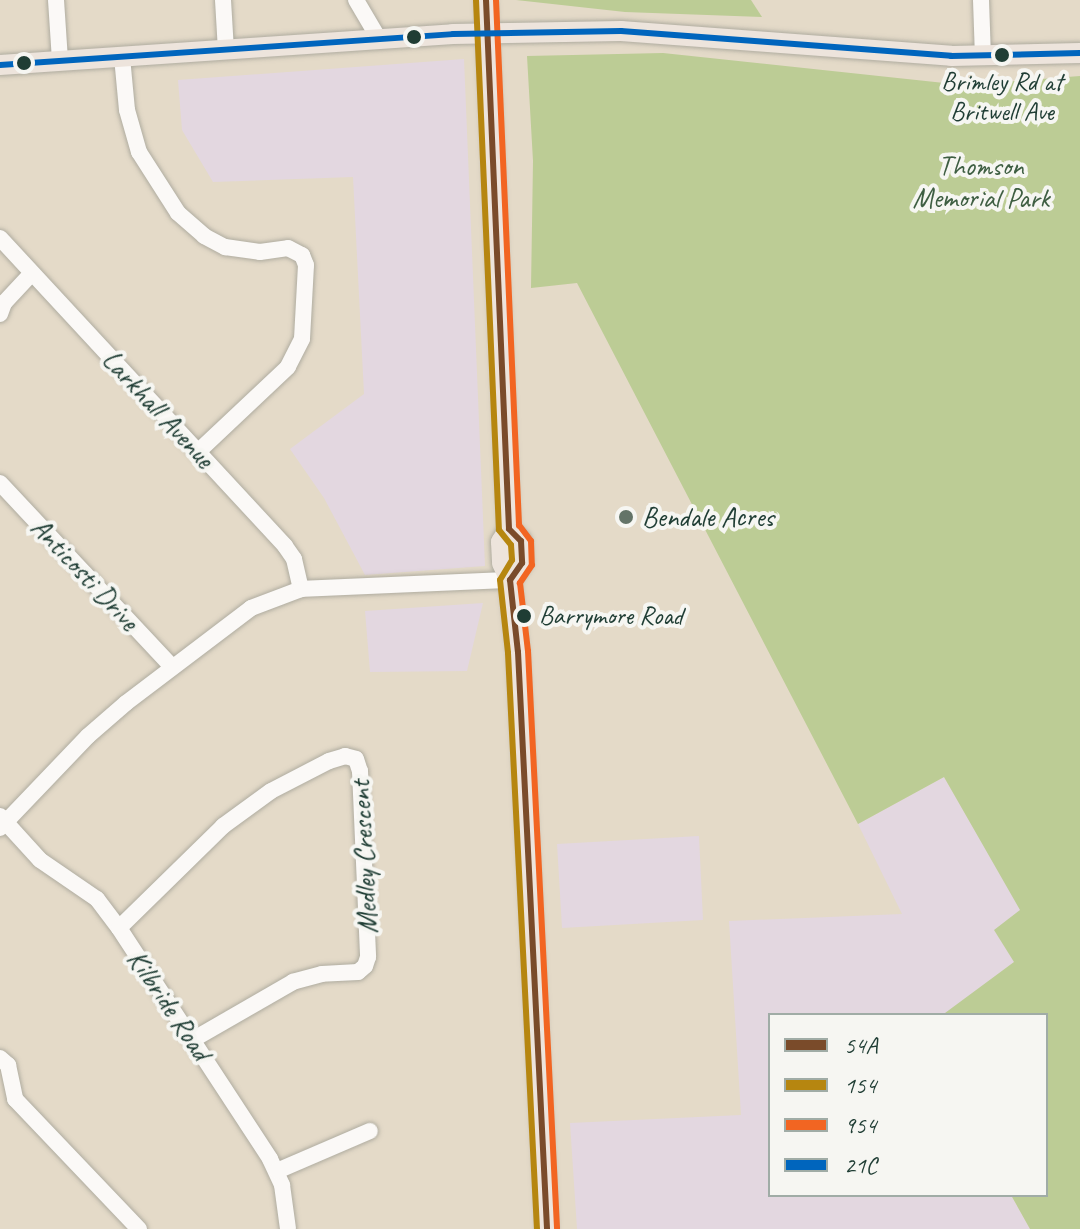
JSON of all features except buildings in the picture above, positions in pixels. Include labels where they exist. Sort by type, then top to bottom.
[{"type":"main road","points":[[486,0],[509,529],[521,541],[522,563],[510,580],[518,652],[547,1229]]},
{"type":"main road","points":[[0,65],[487,33],[673,33],[846,50],[983,56],[1080,53]]},
{"type":"street","points":[[56,0],[60,60]]},
{"type":"street","points":[[223,0],[226,50]]},
{"type":"street","points":[[356,0],[379,39]]},
{"type":"street","points":[[981,0],[983,56]]},
{"type":"street","points":[[122,57],[127,110],[139,152],[178,213],[204,236],[225,247],[260,252],[288,248],[302,255],[306,265],[302,339],[288,367],[199,451]]},
{"type":"street","name":"Larkhall Avenue","points":[[0,238],[285,546],[294,559],[301,589]]},
{"type":"street","points":[[0,314],[4,303],[31,274]]},
{"type":"street","name":"Anticosti Drive","points":[[0,483],[171,666]]},
{"type":"street","points":[[1,823],[88,736],[171,666],[251,608],[301,589],[510,580]]},
{"type":"street","name":"Medley Crescent","points":[[119,928],[223,826],[271,791],[329,761],[345,756],[356,759],[360,771],[368,957],[365,966],[358,972],[322,974],[293,982],[192,1040]]},
{"type":"street","name":"Kilbride Road","points":[[1,823],[40,860],[97,899],[119,928],[277,1171],[287,1205],[288,1229]]},
{"type":"street","points":[[0,1058],[8,1065],[15,1099],[139,1229]]},
{"type":"street","points":[[277,1171],[370,1131]]},
{"type":"shaded area","points":[[464,59],[485,566],[365,575],[324,498],[290,449],[364,394],[353,177],[213,182],[182,130],[178,80]]},
{"type":"shaded area","points":[[483,603],[467,671],[370,672],[365,611]]},
{"type":"shaded area","points":[[944,777],[1021,910],[1014,962],[948,1013],[768,1013],[768,1197],[1012,1197],[1030,1229],[577,1229],[570,1123],[741,1115],[729,921],[902,914],[858,824]]},
{"type":"shaded area","points":[[699,836],[703,920],[562,928],[557,844]]},
{"type":"green space","points":[[516,0],[751,0],[762,17],[625,12]]},
{"type":"green space","name":"Thomson Memorial Park","points":[[663,53],[963,85],[1080,76],[1080,1229],[1030,1229],[1012,1197],[1048,1197],[1048,1013],[945,1013],[1014,962],[994,930],[1020,910],[944,777],[858,824],[577,283],[531,288],[533,161],[527,56]]},
{"type":"transit line","name":"154","points":[[476,0],[499,530],[511,545],[512,560],[500,580],[508,653],[537,1229]]},
{"type":"transit line","name":"54A","points":[[486,0],[509,529],[521,541],[522,563],[510,580],[518,652],[547,1229]]},
{"type":"transit line","name":"954","points":[[496,0],[519,525],[531,541],[532,565],[520,583],[528,651],[557,1228]]},
{"type":"transit line","name":"21C","points":[[0,65],[453,34],[621,31],[951,56],[1080,53]]},
{"type":"place","name":"Brimley Rd at Britwell Ave","points":[[1002,55]]},
{"type":"place","name":"Bendale Acres","points":[[626,517]]},
{"type":"place","name":"Barrymore Road","points":[[524,616]]}]
